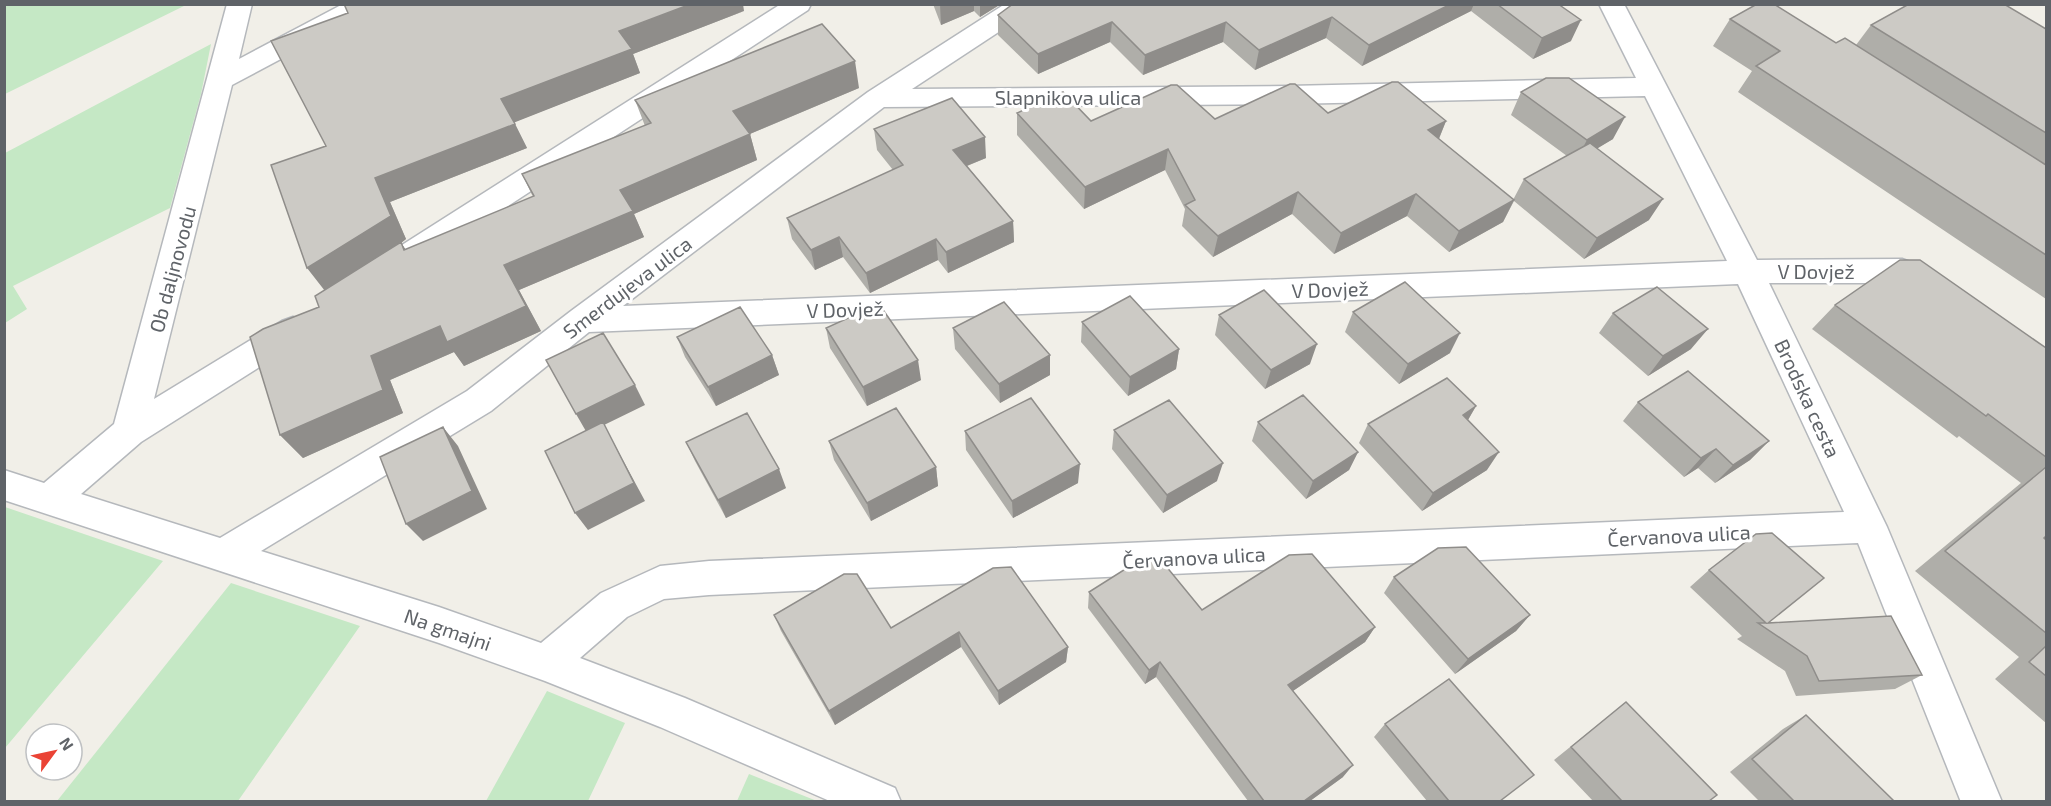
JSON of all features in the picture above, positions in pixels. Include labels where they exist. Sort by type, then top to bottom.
[{"type":"street","name":"Ob daljnovodu","points":[[129,432],[240,4]]},
{"type":"street","points":[[222,79],[364,4]]},
{"type":"street","points":[[377,276],[800,4]]},
{"type":"street","name":"Smerdujeva ulica","points":[[222,556],[479,401],[582,320],[878,98],[1023,4]]},
{"type":"street","name":"Brodska cesta","points":[[1611,4],[1748,272],[1869,526],[1982,801]]},
{"type":"street","name":"Slapnikova ulica","points":[[878,98],[1289,95],[1654,87]]},
{"type":"street","name":"V Dovjež","points":[[582,320],[1748,272],[1902,271],[1950,305]]},
{"type":"street","points":[[50,499],[129,432],[316,315]]},
{"type":"street","name":"Na gmajni","points":[[4,485],[439,625],[546,663],[671,712],[881,801]]},
{"type":"street","name":"Červanova ulica","points":[[546,663],[614,605],[660,583],[1869,526]]},
{"type":"green space","points":[[5,4],[186,4],[186,5],[5,94]]},
{"type":"green space","points":[[211,44],[201,94],[170,208],[13,286],[27,309],[5,323],[5,153]]},
{"type":"green space","points":[[4,507],[163,561],[27,722],[24,722],[24,726],[5,748]]},
{"type":"green space","points":[[231,583],[360,626],[238,801],[57,801],[72,782],[84,782],[84,767]]},
{"type":"green space","points":[[547,691],[625,723],[588,801],[486,801]]},
{"type":"green space","points":[[749,774],[817,801],[737,801]]},
{"type":"building","points":[[344,4],[691,4],[619,31],[632,49],[501,99],[515,124],[375,178],[391,216],[307,268],[271,165],[326,146],[271,41],[348,13]]},
{"type":"building","points":[[1013,4],[1451,4],[1369,45],[1332,17],[1259,50],[1226,22],[1145,55],[1112,22],[1038,54],[998,15]]},
{"type":"building","points":[[1497,4],[1558,4],[1581,20],[1542,38]]},
{"type":"building","points":[[1757,4],[1774,4],[1836,43],[1845,38],[2046,165],[2046,255],[1756,66],[1780,51],[1730,19]]},
{"type":"building","points":[[1909,4],[2004,4],[2046,29],[2046,133],[1871,25]]},
{"type":"building","points":[[822,24],[855,61],[733,111],[750,134],[620,190],[633,211],[504,265],[526,306],[447,342],[440,326],[371,356],[383,390],[280,435],[250,337],[263,329],[319,307],[315,296],[401,242],[404,250],[534,196],[522,174],[651,123],[635,100]]},
{"type":"building","points":[[1546,78],[1569,78],[1625,117],[1587,140],[1521,92]]},
{"type":"building","points":[[1392,82],[1398,82],[1446,121],[1428,130],[1514,200],[1459,231],[1416,194],[1341,233],[1298,192],[1218,236],[1185,205],[1195,200],[1168,149],[1085,187],[1017,113],[1063,92],[1091,121],[1171,85],[1177,85],[1215,119],[1290,84],[1295,84],[1328,113]]},
{"type":"building","points":[[952,98],[985,137],[953,150],[1013,221],[946,252],[936,239],[866,273],[839,237],[811,250],[787,218],[903,165],[874,129]]},
{"type":"building","points":[[1590,143],[1663,199],[1597,238],[1524,179]]},
{"type":"building","points":[[1900,260],[1920,260],[2046,348],[2046,457],[1988,414],[1986,416],[1835,305]]},
{"type":"building","points":[[1405,282],[1460,333],[1408,364],[1353,312]]},
{"type":"building","points":[[1657,287],[1708,329],[1663,356],[1613,313]]},
{"type":"building","points":[[1264,290],[1317,344],[1271,370],[1219,315]]},
{"type":"building","points":[[1130,296],[1179,349],[1130,377],[1082,322]]},
{"type":"building","points":[[1004,302],[1050,355],[999,384],[953,328]]},
{"type":"building","points":[[879,304],[918,360],[863,387],[826,328]]},
{"type":"building","points":[[740,307],[772,355],[708,387],[677,337]]},
{"type":"building","points":[[603,333],[635,385],[576,414],[546,360]]},
{"type":"building","points":[[1688,371],[1769,441],[1733,465],[1716,449],[1701,458],[1638,402]]},
{"type":"building","points":[[1447,378],[1476,406],[1463,415],[1499,452],[1433,493],[1368,424]]},
{"type":"building","points":[[1303,395],[1358,452],[1313,481],[1258,422]]},
{"type":"building","points":[[1031,398],[1080,464],[1012,501],[965,431]]},
{"type":"building","points":[[1169,400],[1223,463],[1167,495],[1114,430]]},
{"type":"building","points":[[896,408],[936,467],[867,503],[829,441]]},
{"type":"building","points":[[747,413],[779,469],[718,500],[686,442]]},
{"type":"building","points":[[603,422],[634,483],[575,513],[545,451]]},
{"type":"building","points":[[443,427],[472,491],[406,524],[380,457]]},
{"type":"building","points":[[2046,467],[2046,536],[2044,538],[2046,540],[2046,633],[1945,551]]},
{"type":"building","points":[[1772,533],[1824,578],[1768,623],[1891,616],[1922,675],[1819,681],[1807,656],[1758,623],[1766,623],[1709,570],[1756,534]]},
{"type":"building","points":[[1466,547],[1530,615],[1468,659],[1394,577],[1438,548]]},
{"type":"building","points":[[1312,554],[1375,627],[1288,685],[1353,765],[1304,801],[1264,801],[1160,662],[1149,670],[1089,592],[1138,561],[1161,560],[1202,610],[1289,555]]},
{"type":"building","points":[[1011,567],[1068,647],[998,691],[959,632],[829,711],[774,615],[844,574],[857,574],[891,628],[993,568]]},
{"type":"building","points":[[2046,646],[2046,676],[2029,662]]},
{"type":"building","points":[[1449,679],[1534,775],[1500,801],[1449,801],[1385,724]]},
{"type":"building","points":[[1626,702],[1717,795],[1709,801],[1622,801],[1571,747]]},
{"type":"building","points":[[1806,715],[1894,801],[1794,801],[1752,759]]}]
